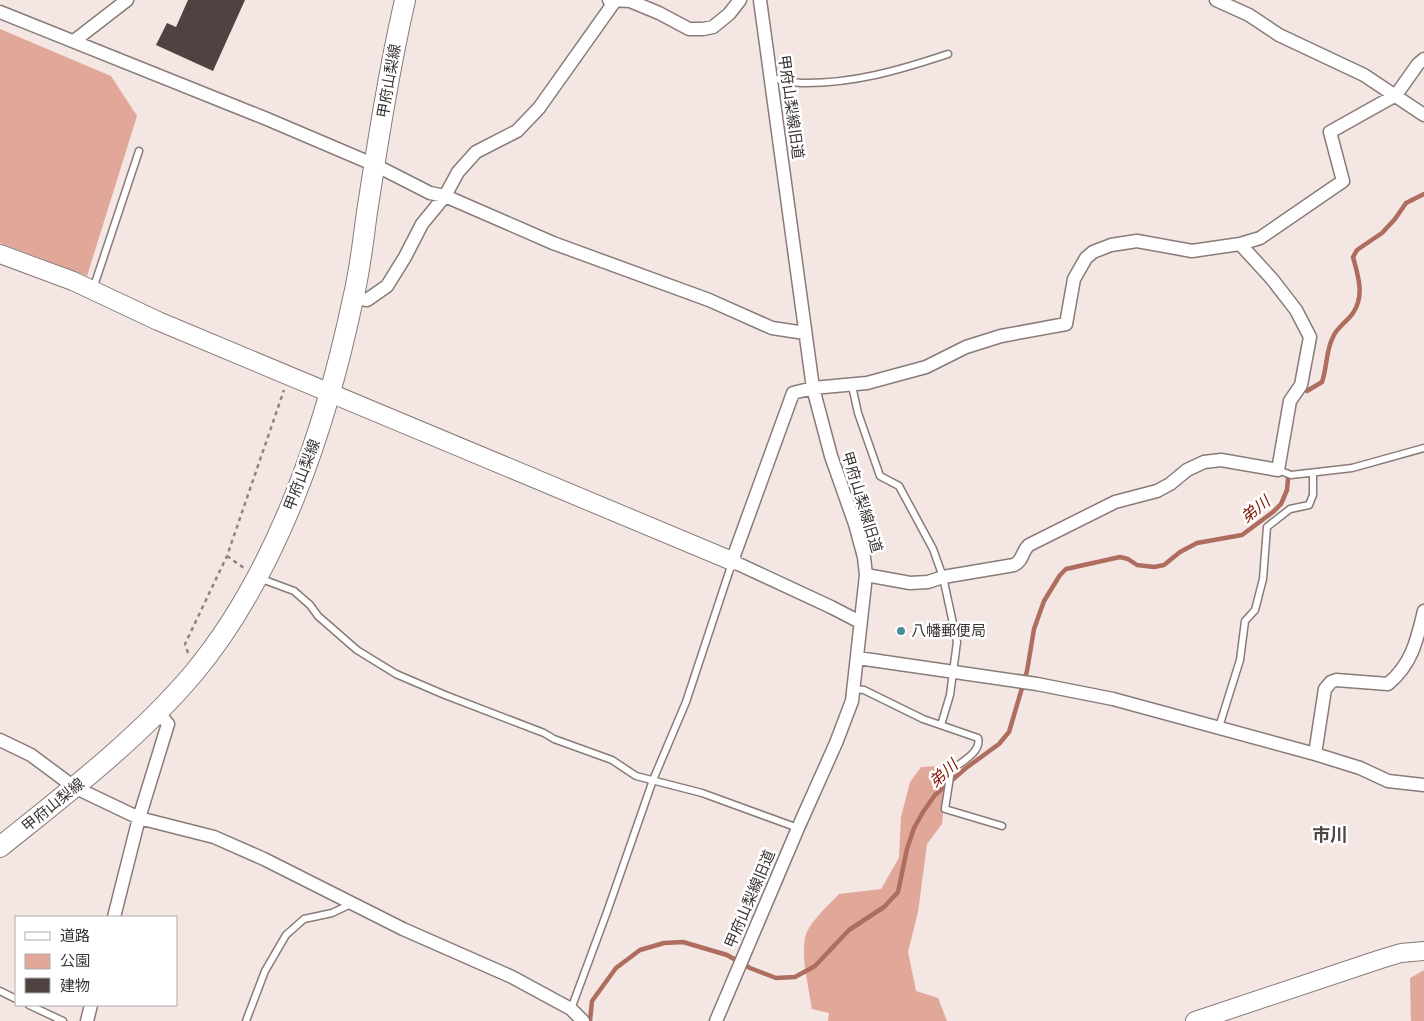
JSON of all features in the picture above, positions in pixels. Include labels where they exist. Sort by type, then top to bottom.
[{"type":"main road","name":"甲府山梨線","points":[[0,847],[97,769],[158,712],[193,673],[223,634],[257,578],[298,489],[330,394],[354,298],[394,48],[405,0]]},
{"type":"street","points":[[74,41],[127,0]]},
{"type":"street","points":[[354,298],[367,300],[387,286],[422,224],[445,196],[458,172],[476,152],[517,131],[539,108],[612,0],[630,1],[659,13],[689,29],[703,30],[713,27],[729,14],[740,0]]},
{"type":"street","name":"甲府山梨線旧道","points":[[716,1021],[745,950],[836,743],[852,701],[866,575],[864,557],[855,524],[831,456],[813,388],[760,0]]},
{"type":"street","points":[[1216,0],[1248,15],[1279,35],[1364,75],[1424,115]]},
{"type":"street","points":[[0,12],[267,119],[375,165],[430,193],[445,196],[553,243],[709,300],[772,328],[805,333]]},
{"type":"street","points":[[732,561],[794,393],[813,388],[867,384],[926,367],[966,347],[1001,336],[1066,324],[1074,279],[1086,258],[1100,248],[1137,241],[1192,251],[1240,244],[1260,238],[1344,182],[1330,132],[1396,95],[1418,64],[1424,59]]},
{"type":"street","points":[[866,575],[910,583],[928,582],[943,577],[1014,565],[1020,560],[1026,548],[1037,541],[1116,502],[1157,491],[1170,484],[1187,470],[1204,462],[1221,460],[1278,470],[1290,401],[1301,385],[1310,337],[1296,310],[1272,279],[1240,244]]},
{"type":"street","points":[[0,254],[73,281],[158,321],[732,561],[860,622]]},
{"type":"street","points":[[1315,754],[1325,689],[1331,682],[1336,680],[1388,684],[1398,676],[1416,647],[1424,611]]},
{"type":"street","points":[[858,658],[1037,684],[1113,699],[1315,754],[1360,768],[1388,781],[1424,785]]},
{"type":"street","points":[[114,916],[139,818],[168,724],[158,712]]},
{"type":"street","points":[[0,740],[31,755],[74,787],[139,818],[214,837],[352,904],[512,977],[577,1015]]},
{"type":"street","points":[[1195,1021],[1380,959],[1401,953],[1424,951]]},
{"type":"street","points":[[87,1021],[91,1006]]},
{"type":"lane","points":[[770,78],[801,83],[865,78],[903,69],[948,54]]},
{"type":"lane","points":[[92,290],[139,151]]},
{"type":"lane","points":[[852,386],[858,413],[880,476],[899,486],[933,549],[943,577],[957,642],[950,695],[941,725]]},
{"type":"lane","points":[[1278,470],[1291,475],[1352,468],[1424,448]]},
{"type":"lane","points":[[1219,727],[1240,660],[1245,621],[1255,610],[1263,579],[1268,526],[1290,509],[1309,505],[1313,495],[1313,473]]},
{"type":"lane","points":[[577,1015],[653,780],[686,702],[732,561]]},
{"type":"lane","points":[[257,578],[294,590],[310,605],[318,616],[357,650],[396,674],[444,695],[544,733],[554,739],[612,760],[636,776],[702,793],[798,828]]},
{"type":"lane","points":[[854,689],[864,690],[923,719],[978,738],[979,742],[976,750],[951,770],[944,810],[1002,826]]},
{"type":"lane","points":[[246,1021],[265,971],[286,935],[304,919],[332,913],[352,904]]},
{"type":"lane","points":[[0,991],[15,998]]},
{"type":"lane","points":[[31,1006],[63,1021]]},
{"type":"path","points":[[193,673],[186,644],[227,556],[280,399],[290,375]]},
{"type":"green space","points":[[0,29],[111,76],[137,116],[87,276],[0,243]]},
{"type":"green space","points":[[941,766],[946,774],[942,824],[927,844],[918,912],[908,952],[916,991],[938,998],[947,1021],[828,1021],[829,1013],[812,1009],[804,955],[807,932],[819,914],[839,894],[881,889],[899,858],[901,817],[910,782],[921,767]]},
{"type":"green space","points":[[1424,970],[1424,1021],[1411,1021],[1410,978]]},
{"type":"building","points":[[188,0],[245,0],[213,71],[156,45],[167,23],[176,27]]},
{"type":"waterway","name":"弟川","points":[[1307,391],[1322,382],[1333,337],[1357,306],[1360,293],[1353,257],[1357,250],[1382,233],[1406,203],[1424,194]]},
{"type":"waterway","name":"弟川","points":[[590,1021],[592,1001],[616,968],[640,950],[664,943],[683,942],[727,955],[750,968],[776,978],[795,977],[815,966],[849,930],[884,907],[898,892],[907,849],[914,828],[935,795],[966,768],[999,744],[1009,732],[1027,671],[1034,629],[1044,601],[1060,575],[1066,569],[1120,557],[1128,559],[1137,565],[1154,567],[1164,565],[1180,552],[1197,543],[1242,535],[1281,504],[1287,490],[1288,479]]},
{"type":"place","name":"八幡郵便局","points":[[901,631]]},
{"type":"district","name":"市川","points":[[1330,835]]}]
